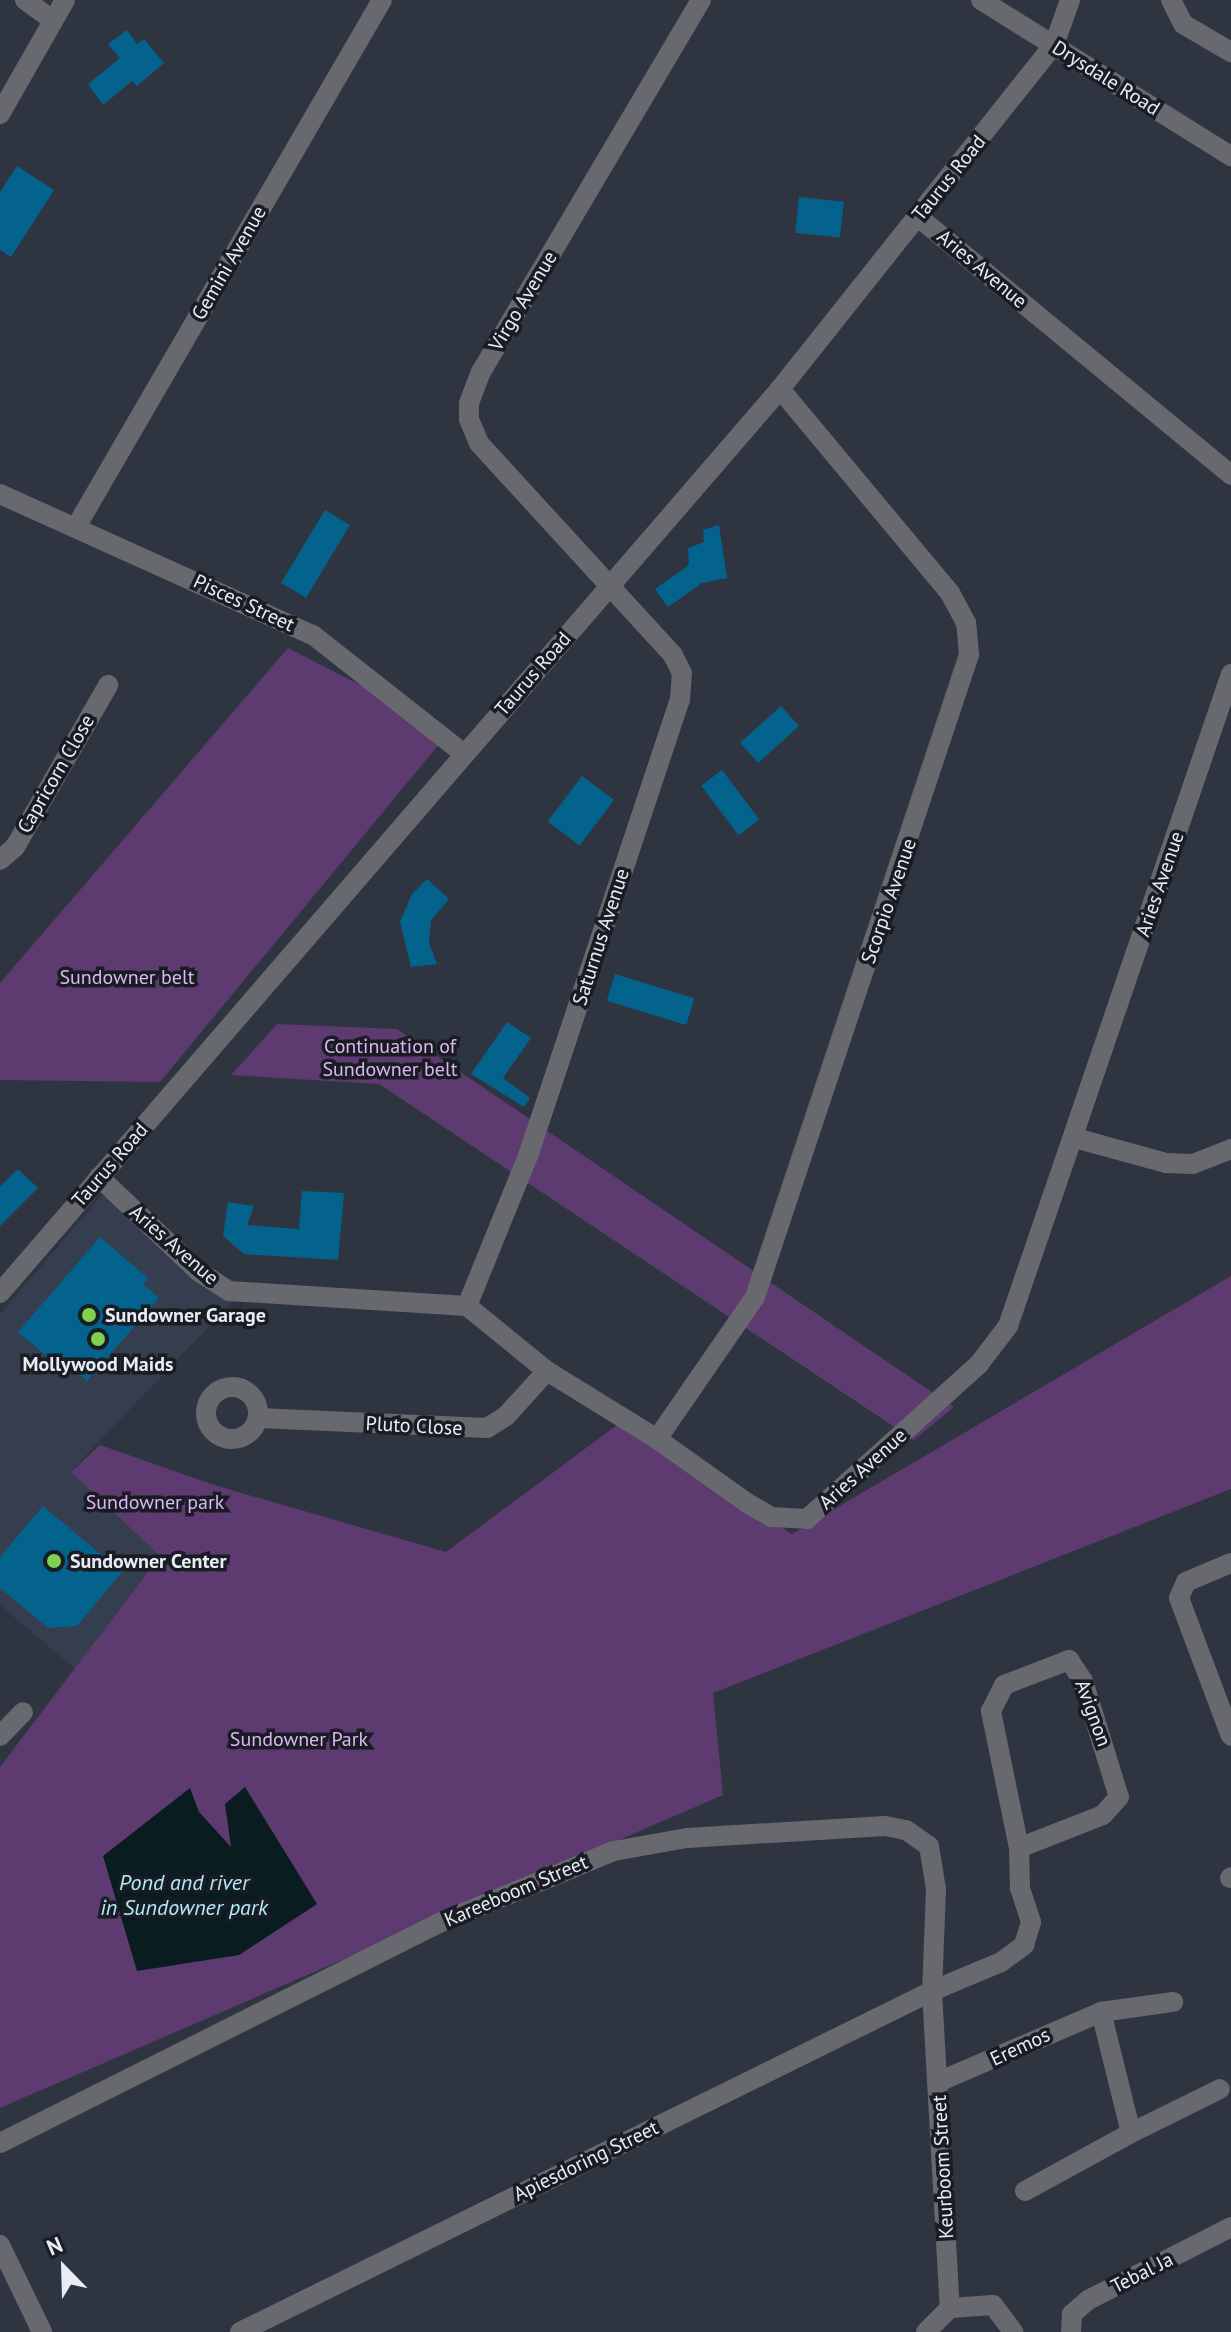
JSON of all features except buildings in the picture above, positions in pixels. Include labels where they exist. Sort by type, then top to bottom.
[{"type":"street","points":[[25,0],[53,20]]},
{"type":"street","points":[[0,114],[65,0]]},
{"type":"street","name":"Gemini Avenue","points":[[76,527],[382,0]]},
{"type":"street","name":"Virgo Avenue","points":[[606,587],[479,443],[469,403],[481,372],[701,0]]},
{"type":"street","name":"Drysdale Road","points":[[981,0],[1231,156]]},
{"type":"street","name":"Taurus Road","points":[[0,1293],[780,389],[1054,45],[1070,0]]},
{"type":"street","points":[[1171,0],[1183,24],[1231,52]]},
{"type":"street","name":"Aries Avenue","points":[[917,216],[1231,475]]},
{"type":"street","name":"Scorpio Avenue","points":[[657,1439],[755,1297],[969,655],[966,623],[950,593],[780,389]]},
{"type":"street","name":"Pisces Street","points":[[0,494],[313,635],[464,754]]},
{"type":"street","name":"Saturnus Avenue","points":[[467,1306],[529,1153],[682,692],[679,664],[606,587]]},
{"type":"street","name":"Aries Avenue","points":[[99,1177],[198,1271],[229,1291],[467,1306],[547,1371],[657,1439],[771,1517],[807,1519],[994,1347],[1008,1326],[1075,1138],[1231,674]]},
{"type":"street","name":"Capricorn Close","points":[[0,860],[15,847],[108,685]]},
{"type":"street","points":[[1075,1138],[1166,1163],[1193,1164],[1231,1149]]},
{"type":"street","name":"Pluto Close","points":[[258,1418],[487,1428],[506,1416],[547,1371]]},
{"type":"street","points":[[1231,1563],[1186,1582],[1179,1598],[1231,1736]]},
{"type":"street","name":"Avignon","points":[[932,1991],[1001,1962],[1029,1938],[1031,1922],[1017,1873],[1019,1848],[992,1718],[994,1698],[1004,1685],[1069,1660],[1083,1681],[1119,1797],[1103,1815],[1019,1848]]},
{"type":"street","points":[[0,1736],[23,1712]]},
{"type":"street","name":"Kareeboom Street","points":[[0,2143],[439,1923],[549,1875],[655,1841],[885,1826],[913,1833],[929,1846],[934,1868],[932,1991]]},
{"type":"street","name":"Keurboom Street","points":[[932,1991],[950,2308]]},
{"type":"street","name":"Apiesdoring Street","points":[[240,2332],[932,1991]]},
{"type":"street","name":"Eremos","points":[[938,2082],[1101,2012],[1173,2002]]},
{"type":"street","points":[[1101,2012],[1131,2133]]},
{"type":"street","points":[[1025,2191],[1220,2089]]},
{"type":"street","name":"Tebal Ja","points":[[1071,2332],[1072,2314],[1088,2300],[1231,2227]]},
{"type":"street","points":[[0,2245],[42,2332]]},
{"type":"street","points":[[926,2332],[950,2308],[993,2305],[1013,2332]]},
{"type":"shaded area","points":[[112,1184],[237,1297],[71,1471],[160,1556],[75,1669],[0,1605],[0,1314]]},
{"type":"green space","name":"Sundowner belt","points":[[288,648],[450,731],[160,1082],[0,1080],[0,983]]},
{"type":"green space","name":"Continuation of Sundowner belt","points":[[277,1024],[397,1029],[954,1407],[914,1440],[379,1084],[231,1075]]},
{"type":"green space","name":"Sundowner Park","points":[[1231,1276],[1231,1489],[713,1693],[723,1795],[0,2108],[0,1767],[160,1556],[71,1472],[100,1445],[214,1485],[446,1552],[617,1425],[792,1534]]},
{"type":"water","name":"Pond and river in Sundowner park","points":[[245,1787],[317,1904],[239,1955],[137,1971],[103,1856],[190,1788],[199,1812],[231,1847],[225,1804]]},
{"type":"place","name":"Sundowner Garage","points":[[89,1315]]},
{"type":"place","name":"Mollywood Maids","points":[[98,1339]]},
{"type":"place","name":"Sundowner Center","points":[[54,1561]]},
{"type":"park label","name":"Sundowner park","points":[[155,1502]]}]
